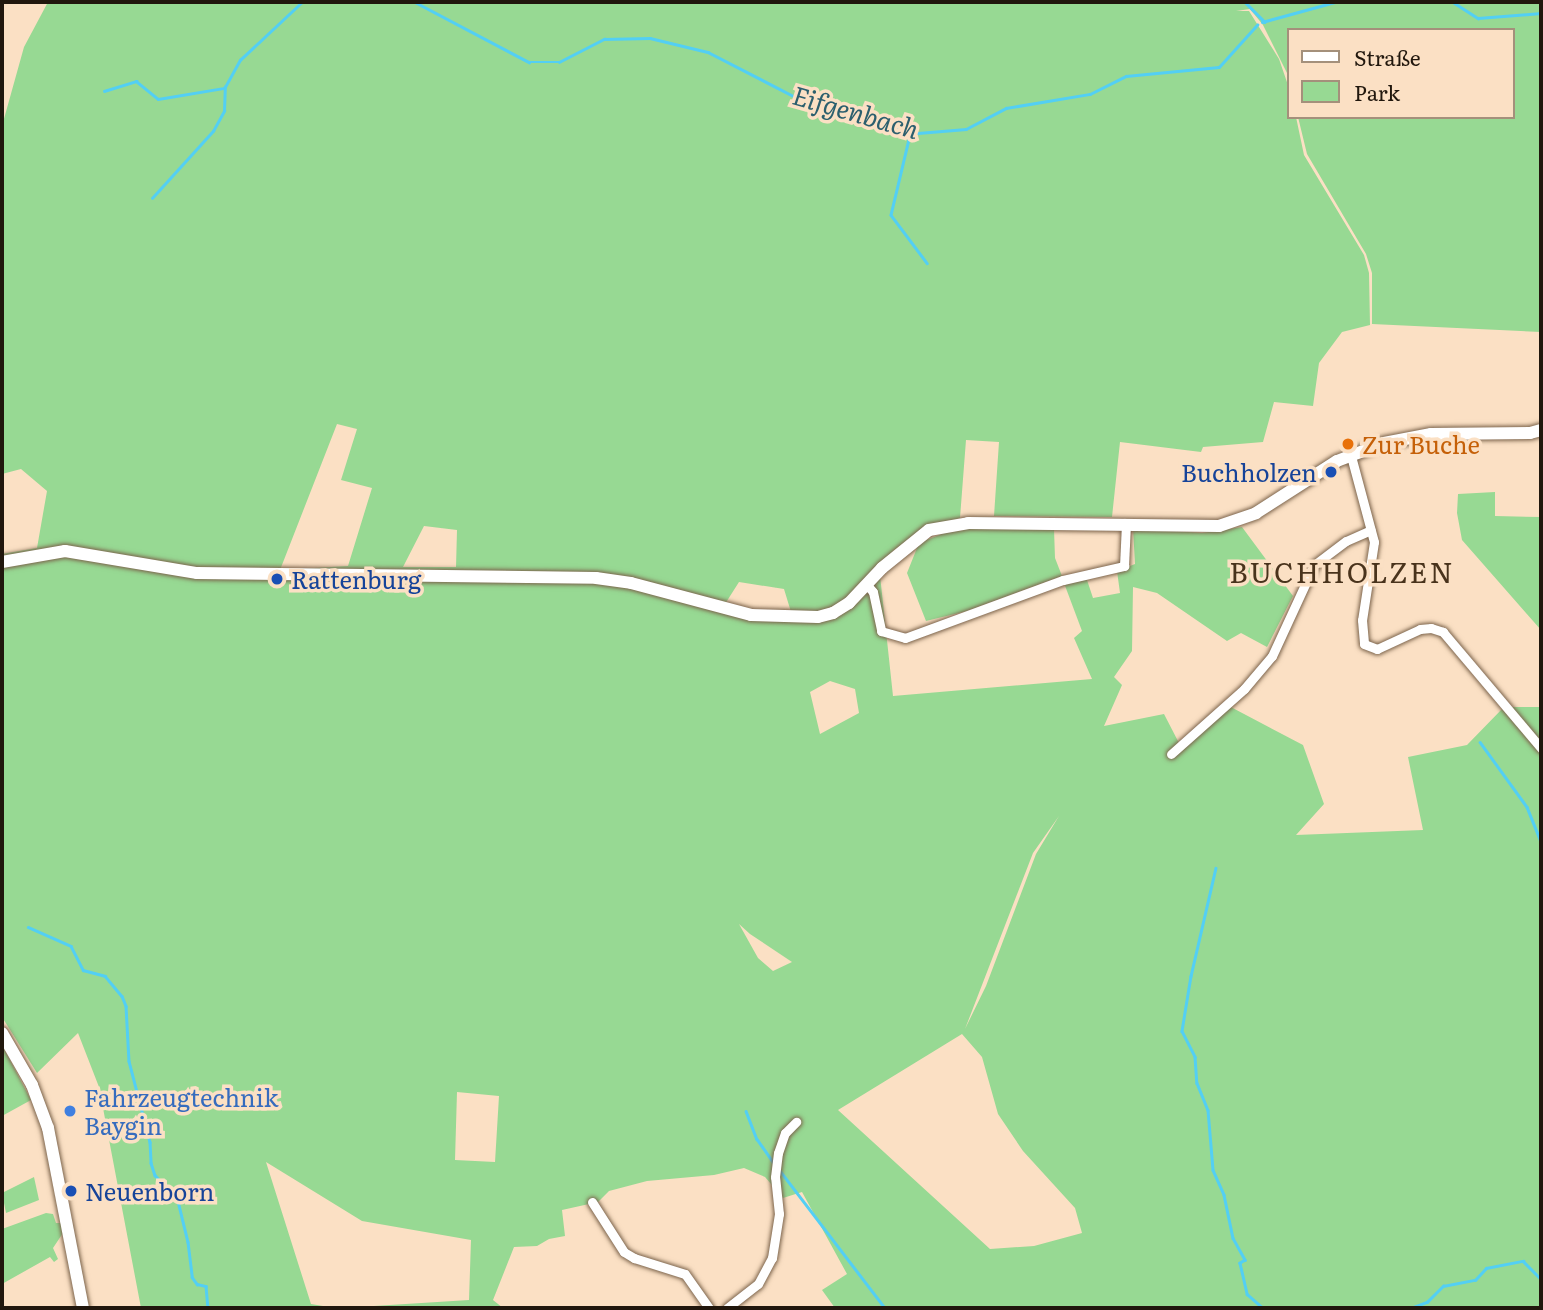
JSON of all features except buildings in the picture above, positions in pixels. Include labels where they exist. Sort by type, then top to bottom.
[{"type":"street","points":[[2,562],[65,551],[197,573],[596,578],[772,618],[828,615],[849,603],[929,530],[954,524],[1126,523],[1196,528],[1238,521],[1261,511],[1328,466],[1417,435],[1475,431],[1530,433],[1541,430]]},
{"type":"street","points":[[1351,456],[1371,530],[1373,553],[1363,610],[1364,644],[1377,649],[1420,629],[1432,628],[1443,632],[1541,748]]},
{"type":"street","points":[[867,585],[873,592],[881,631],[905,638],[1063,580],[1121,568],[1126,563],[1126,523]]},
{"type":"street","points":[[1171,754],[1244,689],[1272,656],[1314,565],[1346,541],[1371,530]]},
{"type":"street","points":[[2,1033],[32,1085],[48,1128],[83,1308]]},
{"type":"street","points":[[727,1308],[758,1283],[772,1258],[779,1214],[775,1177],[778,1153],[785,1133],[796,1122]]},
{"type":"street","points":[[592,1202],[624,1252],[634,1258],[685,1274],[709,1308]]},
{"type":"green space","points":[[48,2],[1541,2],[1541,332],[1372,324],[1372,273],[1366,254],[1307,154],[1298,119],[1515,119],[1515,28],[1288,28],[1288,75],[1263,25],[1250,9],[1236,11],[1249,11],[1279,59],[1288,85],[1288,119],[1296,119],[1304,155],[1364,255],[1369,273],[1370,325],[1342,332],[1319,363],[1313,406],[1274,402],[1263,442],[1203,447],[1201,452],[1120,442],[1112,517],[994,516],[999,442],[966,440],[960,518],[928,527],[894,550],[879,566],[893,696],[1092,679],[1074,638],[1082,631],[1064,583],[1086,577],[1093,598],[1120,593],[1117,571],[1135,564],[1133,528],[1202,533],[1242,527],[1293,596],[1267,647],[1241,633],[1227,641],[1157,593],[1133,587],[1132,651],[1114,677],[1122,685],[1104,726],[1164,714],[1180,745],[1227,705],[1303,745],[1324,804],[1296,835],[1423,830],[1408,757],[1467,745],[1502,709],[1541,753],[1541,1308],[835,1308],[822,1290],[847,1274],[802,1192],[783,1198],[765,1177],[744,1168],[714,1175],[647,1181],[609,1191],[598,1202],[562,1210],[565,1236],[549,1239],[537,1246],[514,1247],[493,1300],[503,1308],[342,1308],[469,1300],[471,1240],[362,1221],[266,1162],[311,1304],[335,1308],[141,1308],[99,1087],[78,1033],[37,1073],[2,1017],[2,554],[37,548],[47,491],[21,469],[2,474],[2,126],[24,47]],"holes":[[[337,424],[357,429],[341,480],[372,488],[348,566],[280,570]],[[424,526],[457,530],[456,567],[403,567]],[[739,582],[784,589],[791,612],[760,613],[725,604]],[[830,681],[855,689],[859,713],[820,734],[810,692]],[[1059,816],[1036,854],[986,986],[965,1029],[1033,853]],[[739,924],[792,962],[773,971],[758,958]],[[962,1034],[982,1057],[998,1114],[1023,1151],[1075,1208],[1082,1233],[1034,1246],[990,1249],[838,1110]],[[457,1092],[499,1096],[495,1162],[455,1160]]]},
{"type":"green space","points":[[1495,492],[1495,516],[1541,517],[1541,630],[1462,540],[1457,513],[1458,494]]},
{"type":"green space","points":[[962,526],[1054,529],[1055,558],[1062,576],[967,611],[926,621],[907,573],[919,543]]},
{"type":"green space","points":[[1508,707],[1541,707],[1541,744]]},
{"type":"green space","points":[[2,1045],[31,1100],[2,1116]]},
{"type":"green space","points":[[34,1177],[39,1200],[6,1213],[2,1193]]},
{"type":"green space","points":[[46,1213],[53,1214],[56,1223],[61,1223],[63,1233],[53,1248],[58,1259],[54,1262],[50,1257],[2,1284],[2,1229]]},
{"type":"waterway","name":"Eifgenbach","points":[[152,198],[213,131],[224,111],[225,87],[240,60],[302,2]]},
{"type":"waterway","name":"Eifgenbach","points":[[415,2],[529,62],[559,62],[604,39],[650,38],[708,52],[803,101],[918,133],[966,129],[1006,108],[1090,94],[1126,76],[1219,67],[1257,25]]},
{"type":"waterway","points":[[1245,2],[1265,22]]},
{"type":"waterway","name":"Eifgenbach","points":[[1262,22],[1335,2]]},
{"type":"waterway","name":"Eifgenbach","points":[[1453,2],[1478,18],[1541,13]]},
{"type":"waterway","name":"Eifgenbach","points":[[104,91],[136,81],[158,99],[224,88]]},
{"type":"waterway","points":[[911,131],[891,215],[927,263]]},
{"type":"waterway","points":[[1480,742],[1527,807],[1541,841]]},
{"type":"waterway","points":[[1216,868],[1191,976],[1182,1031],[1195,1057],[1197,1083],[1208,1110],[1213,1170],[1224,1195],[1233,1238],[1245,1260],[1240,1263],[1247,1294],[1263,1308]]},
{"type":"waterway","points":[[28,927],[71,946],[83,970],[105,976],[122,996],[126,1006],[129,1061],[150,1142],[151,1163],[155,1175],[178,1201],[188,1242],[192,1277],[197,1284],[206,1286],[208,1308]]},
{"type":"waterway","points":[[746,1111],[757,1139],[774,1163]]},
{"type":"waterway","points":[[778,1168],[885,1308]]},
{"type":"waterway","points":[[1411,1308],[1427,1302],[1443,1286],[1475,1280],[1486,1268],[1523,1261],[1541,1279]]},
{"type":"place","name":"Zur Buche","points":[[1348,444]]},
{"type":"place","name":"Buchholzen","points":[[1331,472]]},
{"type":"place","name":"Rattenburg","points":[[277,579]]},
{"type":"place","name":"Fahrzeugtechnik Baygin","points":[[70,1111]]},
{"type":"place","name":"Neuenborn","points":[[71,1191]]},
{"type":"district","name":"BUCHHOLZEN","points":[[1342,571]]}]
